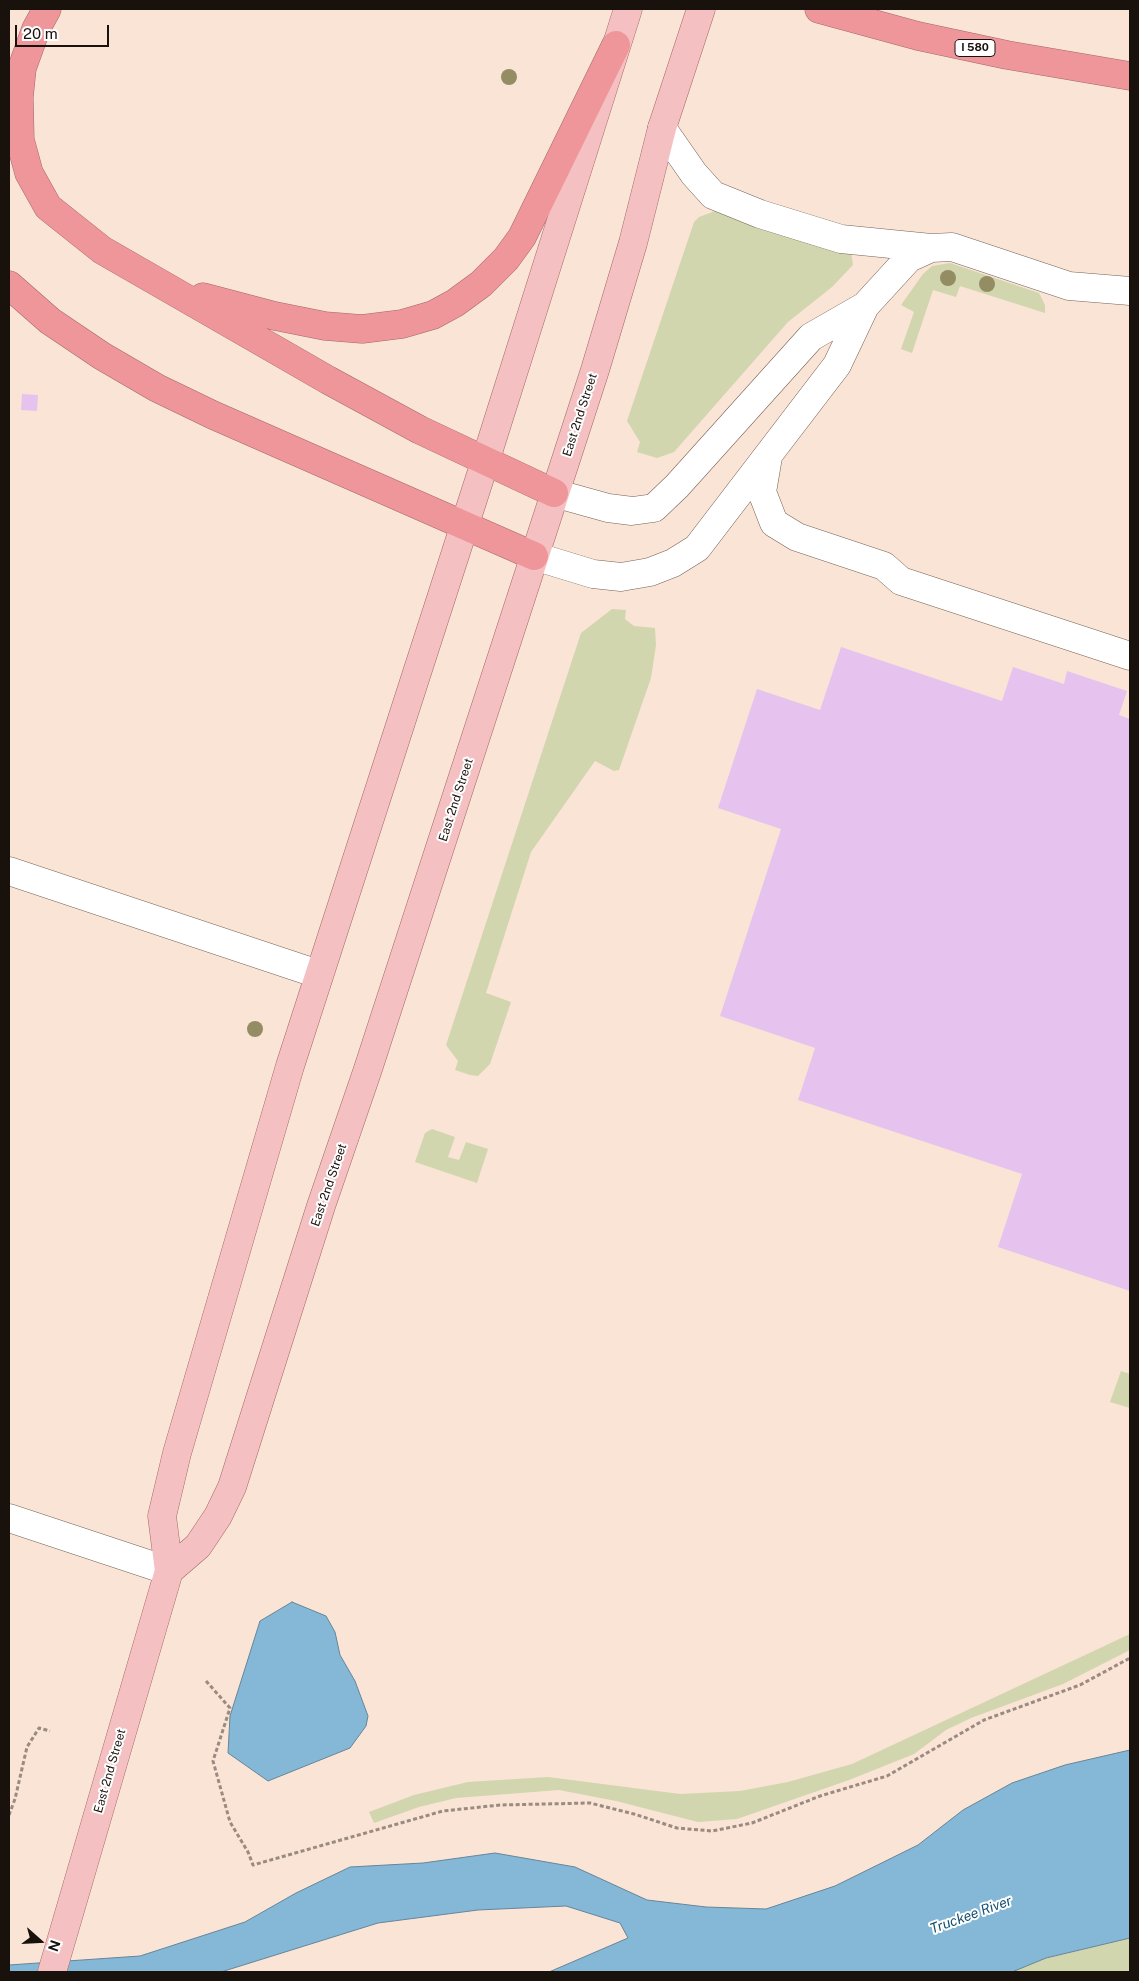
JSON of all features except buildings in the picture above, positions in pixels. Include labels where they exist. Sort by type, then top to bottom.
[{"type":"highway","points":[[47,9],[36,28],[22,68],[19,97],[20,140],[30,173],[48,207],[102,250],[328,380],[420,430],[554,493]]},
{"type":"highway","name":"I 580","points":[[820,9],[918,36],[1130,76]]},
{"type":"highway","points":[[170,288],[275,316],[325,326],[362,329],[402,324],[433,315],[448,307],[481,284],[506,259],[522,237],[616,45]]},
{"type":"highway","points":[[9,285],[50,321],[102,356],[157,388],[213,415],[534,556]]},
{"type":"main road","name":"East 2nd Street","points":[[52,1972],[169,1571],[162,1516],[177,1453],[318,974],[485,462],[628,9]]},
{"type":"main road","name":"East 2nd Street","points":[[169,1571],[198,1546],[218,1516],[232,1487],[321,1206],[371,1063],[554,493],[633,243],[662,128],[701,9]]},
{"type":"street","points":[[662,128],[694,174],[713,195],[760,214],[841,239],[931,248],[952,247],[1069,286],[1130,291]]},
{"type":"street","points":[[554,493],[608,508],[632,511],[654,508],[677,486],[811,338],[865,306],[909,258],[931,248]]},
{"type":"street","points":[[534,556],[593,574],[621,577],[650,572],[673,563],[697,548],[837,365],[865,306]]},
{"type":"street","points":[[768,456],[762,492],[774,523],[797,537],[884,566],[902,581],[1130,656]]},
{"type":"street","points":[[9,872],[318,974]]},
{"type":"street","points":[[9,1518],[169,1571]]},
{"type":"path","points":[[206,1681],[230,1708],[214,1761],[230,1822],[248,1852],[253,1865],[443,1811],[500,1805],[590,1803],[634,1814],[677,1828],[712,1831],[752,1823],[820,1796],[888,1776],[984,1720],[1080,1685],[1130,1658]]},
{"type":"path","points":[[9,1816],[15,1799],[27,1747],[39,1728],[50,1730]]},
{"type":"green space","points":[[715,211],[747,223],[851,252],[853,265],[832,287],[788,322],[674,452],[657,458],[637,452],[640,442],[627,421],[694,222],[699,217]]},
{"type":"green space","points":[[950,263],[1039,293],[1045,305],[1045,313],[960,286],[956,297],[933,290],[912,353],[901,349],[914,312],[901,305],[923,274],[932,266]]},
{"type":"green space","points":[[612,609],[626,610],[625,619],[634,626],[655,628],[656,645],[651,678],[619,770],[614,771],[595,761],[531,852],[486,993],[511,1002],[490,1064],[478,1076],[470,1075],[455,1070],[458,1061],[446,1045],[581,633]]},
{"type":"green space","points":[[432,1129],[455,1137],[448,1157],[459,1160],[466,1142],[488,1149],[477,1183],[415,1162],[425,1133]]},
{"type":"green space","points":[[1121,1371],[1130,1374],[1130,1408],[1110,1402]]},
{"type":"green space","points":[[1130,1634],[1130,1650],[1063,1684],[971,1718],[946,1730],[914,1754],[849,1780],[737,1819],[698,1822],[616,1801],[559,1790],[456,1798],[419,1807],[374,1823],[369,1812],[414,1795],[468,1782],[548,1777],[680,1794],[740,1791],[788,1782],[852,1764]]},
{"type":"green space","points":[[1130,1938],[1130,1972],[1012,1972],[1046,1958]]},
{"type":"water","points":[[292,1602],[326,1616],[335,1632],[340,1655],[355,1681],[368,1716],[366,1726],[350,1748],[268,1781],[228,1753],[230,1716],[260,1621]]},
{"type":"water","name":"Truckee River","points":[[1130,1750],[1130,1938],[1046,1958],[1012,1972],[549,1972],[628,1938],[620,1923],[566,1906],[478,1910],[378,1923],[221,1972],[9,1972],[9,1965],[140,1956],[245,1922],[296,1893],[350,1867],[423,1863],[495,1853],[575,1867],[647,1900],[706,1907],[766,1909],[835,1886],[918,1845],[963,1810],[1012,1783],[1065,1765]]}]
